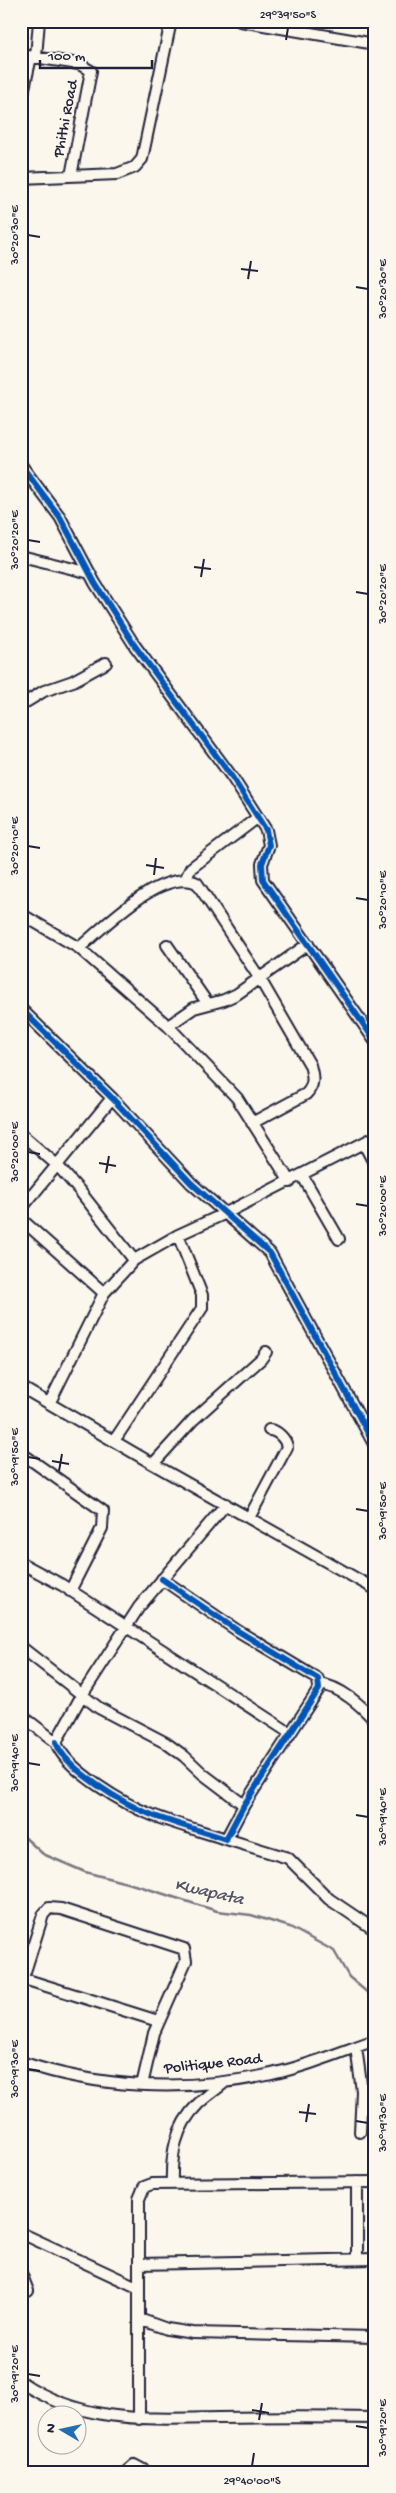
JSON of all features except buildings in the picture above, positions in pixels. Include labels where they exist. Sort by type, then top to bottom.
[{"type":"street","points":[[21,102],[29,56],[39,21]]},
{"type":"street","points":[[21,178],[127,172],[135,167],[142,159],[171,21]]},
{"type":"street","points":[[245,22],[375,44]]},
{"type":"street","name":"Phithi Road","points":[[29,56],[79,64],[91,71],[71,176]]},
{"type":"street","points":[[21,465],[60,517],[90,573],[135,646],[232,777],[266,830],[269,839],[268,849],[261,869],[263,880],[375,1042]]},
{"type":"street","points":[[21,556],[90,573]]},
{"type":"street","points":[[21,705],[44,691],[73,681],[106,662]]},
{"type":"street","points":[[185,880],[191,868],[257,818]]},
{"type":"street","points":[[79,948],[160,885],[185,880],[197,883],[260,979],[310,1065],[313,1079],[311,1089],[306,1094],[252,1123]]},
{"type":"street","points":[[21,914],[79,948],[168,1026],[237,1098],[290,1182]]},
{"type":"street","points":[[168,1026],[194,1008],[224,1000],[260,979],[308,944]]},
{"type":"street","points":[[167,946],[208,1004]]},
{"type":"street","points":[[21,1009],[112,1098],[191,1183],[224,1214],[254,1237],[276,1260],[375,1446]]},
{"type":"street","points":[[21,1209],[112,1098]]},
{"type":"street","points":[[21,1134],[56,1165],[134,1260]]},
{"type":"street","points":[[50,1402],[104,1293],[134,1260],[178,1234],[290,1182],[375,1137]]},
{"type":"street","points":[[364,1144],[375,1165]]},
{"type":"street","points":[[302,1175],[339,1239]]},
{"type":"street","points":[[21,1219],[104,1293]]},
{"type":"street","points":[[114,1441],[202,1308],[202,1295],[178,1234]]},
{"type":"street","points":[[153,1464],[182,1431],[261,1359],[266,1352]]},
{"type":"street","points":[[22,1388],[50,1402],[153,1464],[375,1588]]},
{"type":"street","points":[[249,1518],[287,1446],[286,1442],[276,1431],[269,1430]]},
{"type":"street","points":[[21,1453],[103,1511],[102,1528],[70,1591]]},
{"type":"street","points":[[56,1742],[82,1695],[126,1627],[162,1579],[226,1504]]},
{"type":"street","points":[[21,1563],[70,1591],[290,1733]]},
{"type":"street","points":[[162,1579],[238,1631],[316,1676],[319,1684],[319,1689],[244,1804],[226,1839]]},
{"type":"street","points":[[21,1647],[99,1708],[166,1743],[244,1804]]},
{"type":"street","points":[[319,1684],[332,1686],[375,1721]]},
{"type":"street","points":[[21,1715],[56,1742],[59,1751],[82,1772],[136,1807],[152,1815],[288,1858],[329,1900],[375,1930]]},
{"type":"street","points":[[142,2085],[158,2021],[186,1961],[186,1951],[174,1944],[61,1909],[49,1908],[42,1915],[22,1978],[158,2021]]},
{"type":"street","name":"Politique Road","points":[[21,2062],[47,2070],[142,2085],[189,2086],[263,2076],[375,2040]]},
{"type":"street","points":[[356,2047],[362,2091],[360,2132]]},
{"type":"street","points":[[172,2184],[171,2161],[174,2143],[198,2104],[225,2082]]},
{"type":"street","points":[[357,2182],[357,2259]]},
{"type":"street","points":[[139,2419],[139,2199],[141,2190],[152,2184],[375,2182]]},
{"type":"street","points":[[21,2233],[140,2288]]},
{"type":"street","points":[[139,2264],[375,2259]]},
{"type":"street","points":[[21,2273],[28,2291]]},
{"type":"street","points":[[140,2318],[176,2331],[193,2333],[375,2337]]},
{"type":"street","points":[[21,2382],[74,2408],[139,2419],[375,2418]]},
{"type":"street","points":[[126,2472],[134,2465],[146,2472]]},
{"type":"waterway","name":"Kwapata","points":[[21,1834],[43,1854],[85,1872],[142,1887],[217,1911],[251,1915],[290,1927],[334,1951],[349,1977],[375,1999]]},
{"type":"cycle path","points":[[21,465],[60,517],[95,583],[135,646],[232,777],[266,830],[269,845],[262,864],[263,880],[375,1041]]},
{"type":"cycle path","points":[[21,1009],[112,1098],[191,1183],[270,1253],[375,1446]]},
{"type":"cycle path","points":[[56,1742],[62,1753],[83,1775],[127,1803],[161,1818],[226,1839],[244,1805],[319,1689],[318,1679],[238,1631],[162,1579]]}]
